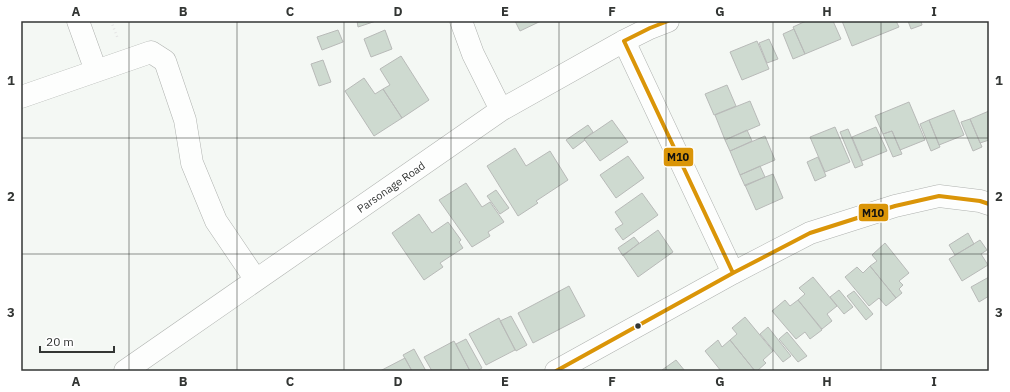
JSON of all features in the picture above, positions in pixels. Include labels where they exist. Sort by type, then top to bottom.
[{"type":"street","points":[[78,21],[96,71]]},
{"type":"street","points":[[460,21],[473,54],[501,110]]},
{"type":"street","name":"Parsonage Road","points":[[125,371],[501,110],[624,41],[668,21]]},
{"type":"street","points":[[624,41],[733,273]]},
{"type":"street","points":[[21,97],[151,52],[165,61],[186,120],[192,163],[216,221],[256,280]]},
{"type":"street","points":[[556,371],[733,273],[810,233],[895,206],[938,196],[989,204]]},
{"type":"building","points":[[357,21],[376,21],[358,27]]},
{"type":"building","points":[[515,21],[541,21],[520,31]]},
{"type":"building","points":[[806,21],[833,21],[841,39],[805,54],[793,27]]},
{"type":"building","points":[[842,21],[896,21],[899,27],[852,46]]},
{"type":"building","points":[[908,21],[921,21],[922,25],[911,29]]},
{"type":"building","points":[[794,29],[805,54],[793,59],[783,34]]},
{"type":"building","points":[[338,30],[343,42],[322,50],[317,37]]},
{"type":"building","points":[[385,30],[392,49],[371,57],[364,39]]},
{"type":"building","points":[[769,39],[778,59],[767,63],[759,43]]},
{"type":"building","points":[[757,41],[769,69],[742,80],[730,52]]},
{"type":"building","points":[[401,56],[429,100],[402,118],[383,89],[390,85],[380,69]]},
{"type":"building","points":[[323,60],[331,82],[319,86],[311,64]]},
{"type":"building","points":[[364,78],[375,94],[383,89],[402,118],[374,136],[345,91]]},
{"type":"building","points":[[727,85],[736,106],[714,115],[705,94]]},
{"type":"building","points":[[750,101],[760,125],[725,140],[715,115]]},
{"type":"building","points":[[909,102],[925,140],[900,150],[892,131],[883,134],[875,116]]},
{"type":"building","points":[[954,110],[964,135],[939,145],[929,120]]},
{"type":"building","points":[[989,111],[989,140],[980,143],[970,119]]},
{"type":"building","points":[[970,119],[982,147],[973,151],[961,122]]},
{"type":"building","points":[[612,120],[628,142],[600,161],[584,139]]},
{"type":"building","points":[[929,120],[940,147],[931,151],[920,124]]},
{"type":"building","points":[[588,125],[593,132],[573,149],[566,140]]},
{"type":"building","points":[[835,127],[850,162],[825,172],[810,137]]},
{"type":"building","points":[[876,127],[887,151],[862,161],[852,137]]},
{"type":"building","points":[[848,129],[863,165],[855,168],[840,132]]},
{"type":"building","points":[[747,130],[752,141],[730,151],[725,140]]},
{"type":"building","points":[[892,131],[902,154],[893,157],[883,134]]},
{"type":"building","points":[[765,136],[775,160],[740,175],[730,151]]},
{"type":"building","points":[[515,148],[526,166],[550,151],[568,180],[536,201],[538,203],[518,216],[487,166]]},
{"type":"building","points":[[628,156],[644,178],[616,198],[600,175]]},
{"type":"building","points":[[818,157],[826,176],[815,181],[807,162]]},
{"type":"building","points":[[760,166],[765,177],[745,186],[740,175]]},
{"type":"building","points":[[773,174],[783,198],[756,210],[745,185]]},
{"type":"building","points":[[466,183],[482,207],[490,202],[504,222],[488,232],[490,236],[472,247],[439,200]]},
{"type":"building","points":[[496,190],[509,208],[500,214],[487,196]]},
{"type":"building","points":[[642,193],[658,215],[623,240],[615,229],[623,224],[615,212]]},
{"type":"building","points":[[419,214],[432,233],[448,222],[461,240],[459,242],[463,248],[440,263],[443,267],[424,280],[392,233]]},
{"type":"building","points":[[658,230],[673,252],[638,277],[623,255]]},
{"type":"building","points":[[968,233],[974,244],[955,255],[949,245]]},
{"type":"building","points":[[634,237],[639,243],[623,256],[618,248]]},
{"type":"building","points":[[980,240],[987,250],[981,254],[988,265],[962,281],[949,259]]},
{"type":"building","points":[[885,243],[909,273],[899,281],[903,285],[899,289],[902,293],[896,298],[870,266],[877,261],[872,255]]},
{"type":"building","points":[[870,266],[896,298],[886,306],[879,298],[869,306],[845,277],[857,267],[863,273]]},
{"type":"building","points":[[813,277],[837,306],[827,314],[832,321],[822,329],[798,300],[805,294],[799,288]]},
{"type":"building","points":[[989,277],[989,296],[979,302],[971,287]]},
{"type":"building","points":[[569,286],[585,316],[533,343],[518,313]]},
{"type":"building","points":[[839,290],[853,307],[844,314],[830,297]]},
{"type":"building","points":[[854,291],[873,314],[866,320],[847,296]]},
{"type":"building","points":[[785,300],[790,306],[798,300],[822,330],[810,339],[805,332],[796,339],[772,311]]},
{"type":"building","points":[[511,316],[527,345],[516,351],[500,321]]},
{"type":"building","points":[[745,317],[773,351],[763,360],[766,363],[757,371],[755,371],[730,340],[737,334],[732,328]]},
{"type":"building","points":[[499,318],[515,350],[486,365],[469,334]]},
{"type":"building","points":[[768,327],[791,356],[783,362],[760,334]]},
{"type":"building","points":[[787,332],[807,356],[798,362],[779,339]]},
{"type":"building","points":[[466,339],[482,368],[477,371],[470,371],[456,344]]},
{"type":"building","points":[[718,340],[722,347],[730,340],[755,371],[721,371],[705,351]]},
{"type":"building","points":[[454,341],[470,371],[432,371],[424,357]]},
{"type":"building","points":[[414,349],[426,371],[412,371],[403,355]]},
{"type":"building","points":[[405,358],[412,371],[380,371]]},
{"type":"building","points":[[676,360],[685,371],[662,370]]},
{"type":"transit line","name":"M10","points":[[624,41],[668,21]]},
{"type":"transit line","name":"M10","points":[[624,41],[733,273]]},
{"type":"transit line","name":"M10","points":[[556,371],[733,273],[810,233],[895,206],[939,196],[980,201],[989,204]]}]
